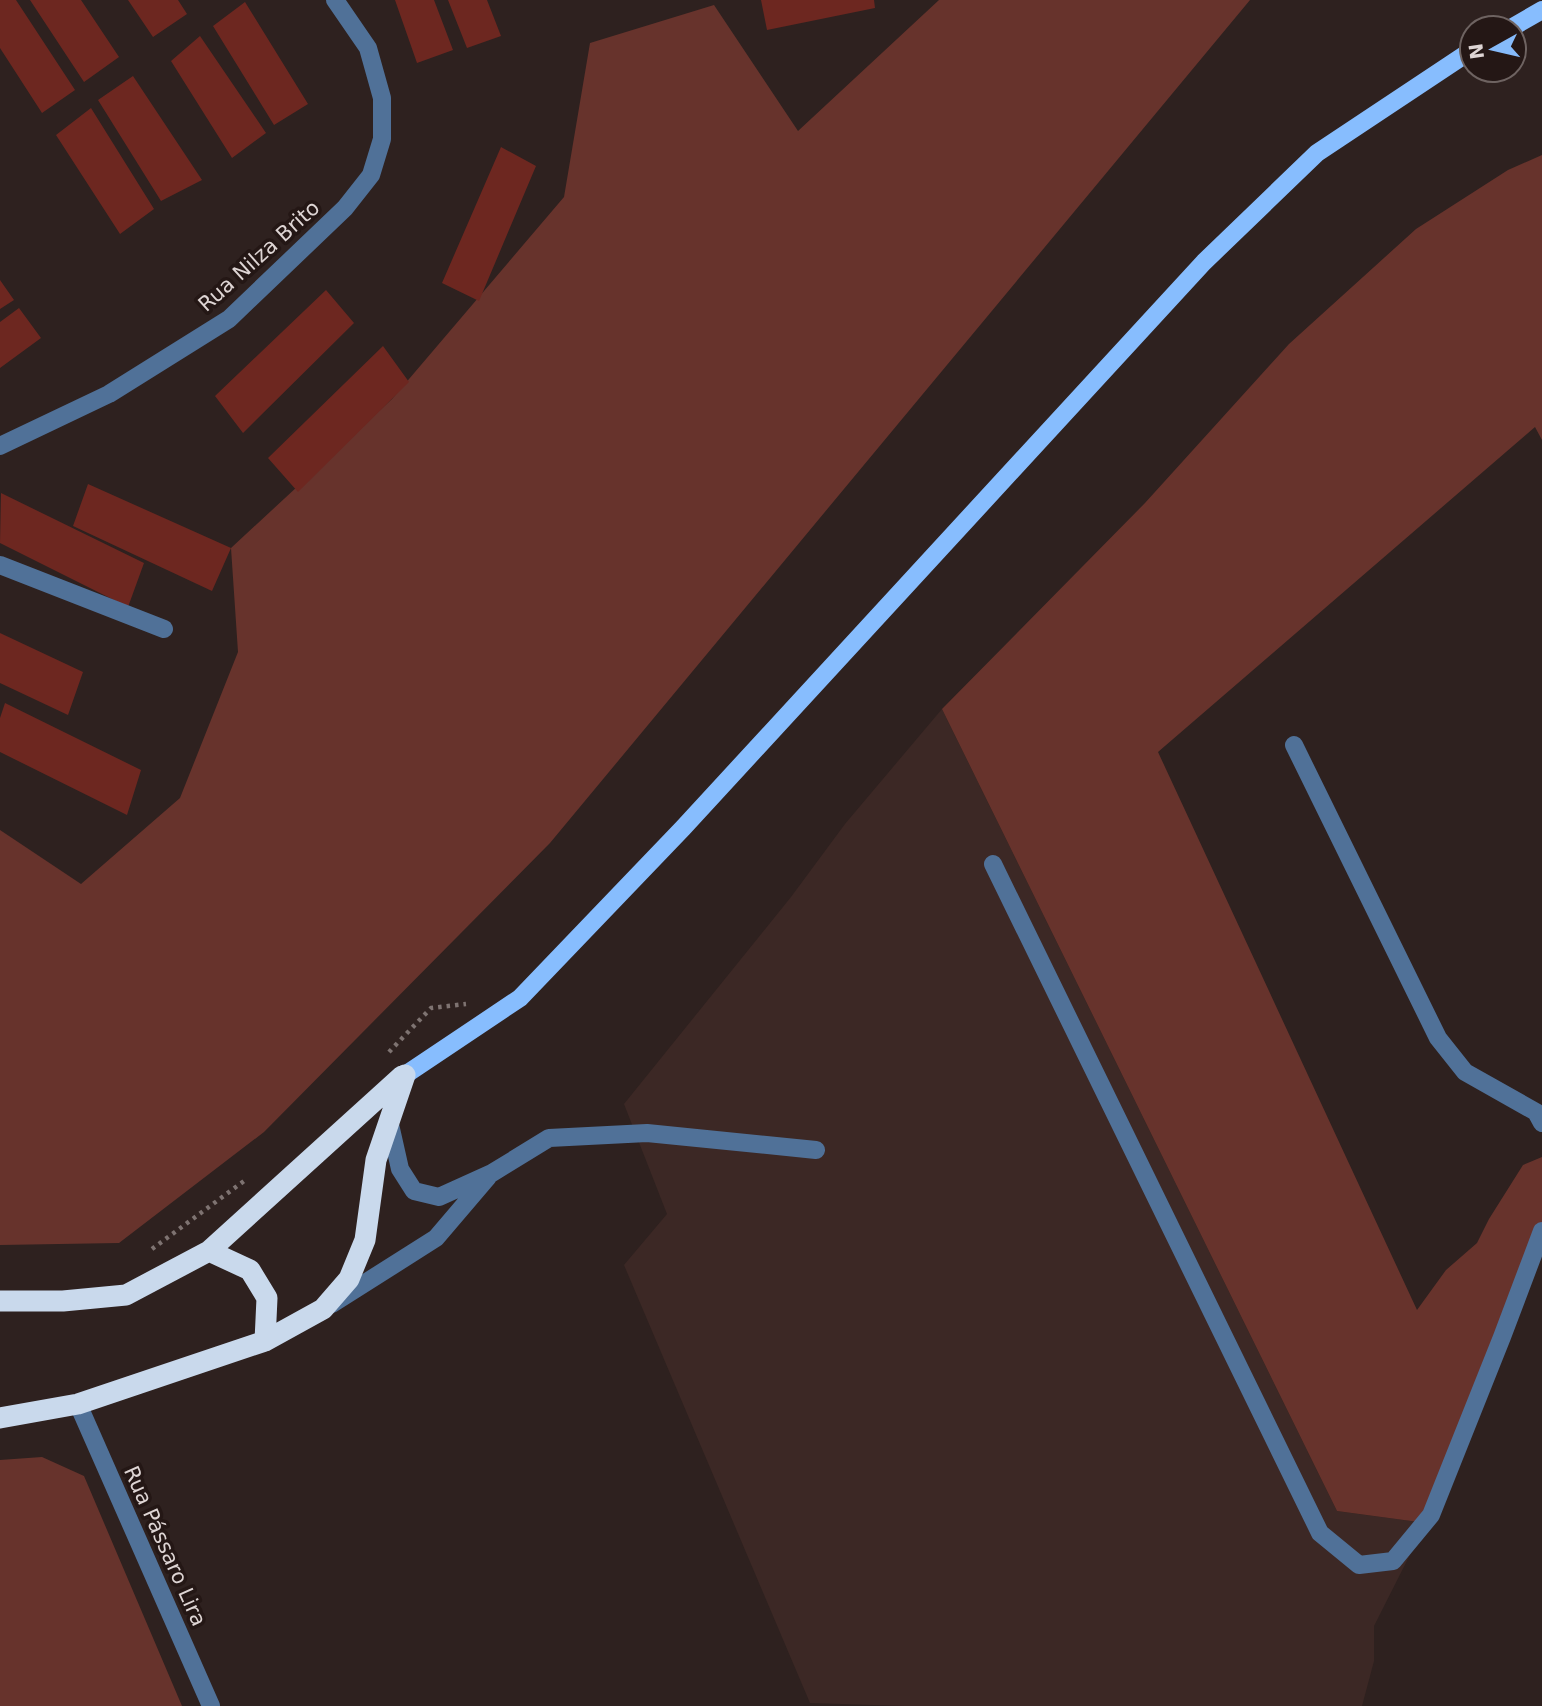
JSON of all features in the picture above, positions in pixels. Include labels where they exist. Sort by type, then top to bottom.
[{"type":"highway","points":[[0,1418],[78,1404],[265,1341],[323,1309],[349,1279],[365,1240],[376,1160],[405,1074]]},
{"type":"highway","points":[[0,1301],[63,1301],[127,1295],[209,1251],[405,1074]]},
{"type":"highway","points":[[209,1251],[250,1270],[267,1298],[265,1341]]},
{"type":"main road","points":[[405,1074],[520,998],[682,828],[1204,262],[1317,153],[1458,59]]},
{"type":"street","name":"Rua Nilza Brito","points":[[0,446],[110,394],[229,319],[345,208],[371,175],[382,139],[382,98],[368,48],[335,0]]},
{"type":"street","points":[[0,565],[164,629]]},
{"type":"street","points":[[1294,745],[1438,1038],[1465,1072],[1536,1112],[1542,1123]]},
{"type":"street","points":[[993,864],[1320,1533],[1359,1565],[1392,1561],[1431,1515],[1542,1231]]},
{"type":"street","points":[[389,1121],[400,1168],[414,1191],[439,1197],[492,1173],[549,1138],[647,1133],[816,1150]]},
{"type":"street","points":[[323,1309],[436,1238],[492,1173]]},
{"type":"street","name":"Rua Pássaro Lira","points":[[78,1404],[211,1706]]},
{"type":"path","points":[[386,1055],[431,1008],[469,1003]]},
{"type":"path","points":[[143,1255],[253,1174]]},
{"type":"shaded area","points":[[939,0],[1250,0],[550,843],[264,1132],[119,1243],[0,1245],[0,830],[81,884],[180,798],[238,652],[231,548],[392,399],[564,197],[590,43],[714,5],[798,131]]},
{"type":"shaded area","points":[[1542,155],[1542,440],[1535,427],[1158,752],[1417,1310],[1446,1270],[1477,1243],[1523,1165],[1542,1157],[1542,1231],[1426,1523],[1337,1511],[942,709],[1145,503],[1289,344],[1416,229],[1508,170]]},
{"type":"shaded area","points":[[942,709],[1337,1511],[1426,1523],[1374,1626],[1374,1661],[1362,1706],[904,1706],[810,1703],[624,1265],[667,1214],[624,1104],[791,897],[845,824]]},
{"type":"shaded area","points":[[42,1457],[84,1476],[182,1706],[0,1706],[0,1460]]},
{"type":"building","points":[[0,0],[16,0],[75,90],[42,113],[0,48]]},
{"type":"building","points":[[30,0],[81,0],[119,57],[84,82]]},
{"type":"building","points":[[128,0],[178,0],[187,14],[153,37]]},
{"type":"building","points":[[395,0],[434,0],[453,50],[417,63]]},
{"type":"building","points":[[448,0],[487,0],[501,36],[467,48]]},
{"type":"building","points":[[761,0],[874,0],[875,8],[767,30]]},
{"type":"building","points":[[245,2],[308,104],[274,125],[213,26]]},
{"type":"building","points":[[200,36],[266,133],[232,158],[171,61]]},
{"type":"building","points":[[133,76],[202,180],[161,201],[98,100]]},
{"type":"building","points":[[91,108],[154,209],[120,234],[56,135]]},
{"type":"building","points":[[501,147],[536,166],[479,301],[442,283]]},
{"type":"building","points":[[0,280],[14,300],[0,309]]},
{"type":"building","points":[[326,290],[354,323],[243,433],[215,396]]},
{"type":"building","points":[[19,308],[41,338],[0,368],[0,322]]},
{"type":"building","points":[[383,346],[409,382],[298,492],[268,458]]},
{"type":"building","points":[[88,484],[231,548],[212,591],[73,526]]},
{"type":"building","points":[[1,493],[144,563],[128,607],[0,543]]},
{"type":"building","points":[[0,633],[83,672],[68,715],[0,683]]},
{"type":"building","points":[[5,703],[141,770],[127,815],[0,752],[0,718]]}]
